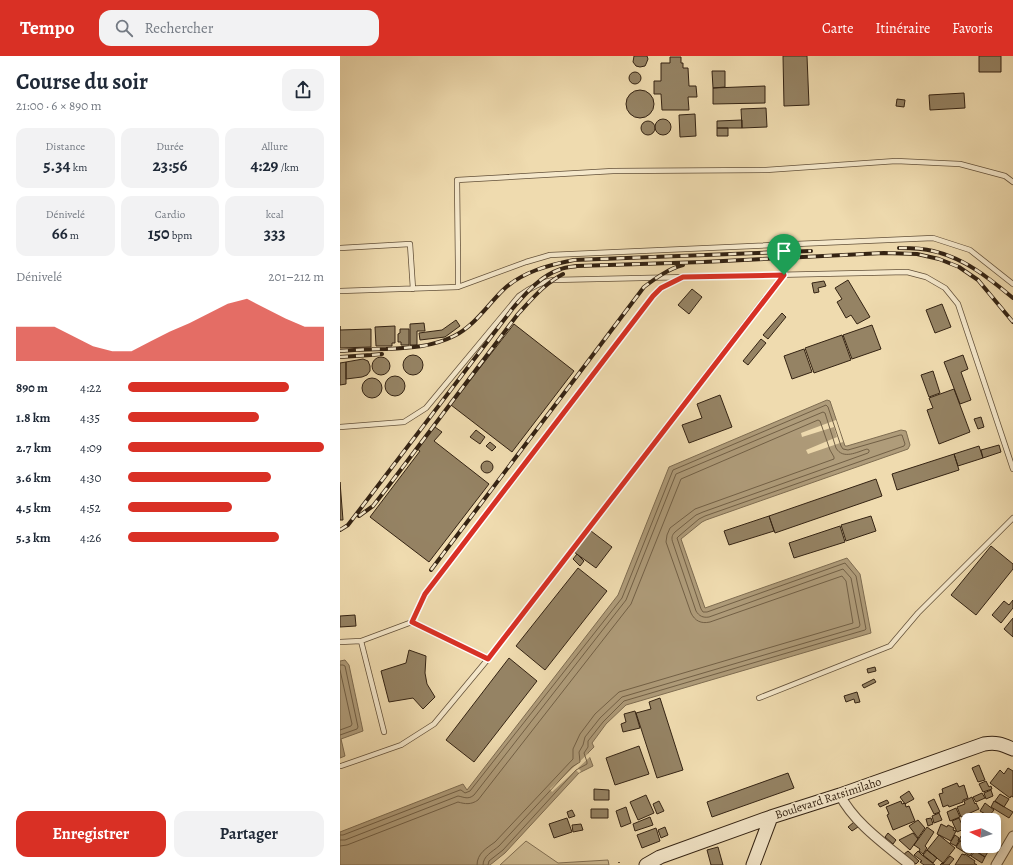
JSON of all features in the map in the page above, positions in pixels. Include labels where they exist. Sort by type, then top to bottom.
[{"type":"main road","name":"Boulevard Ratsimilaho","points":[[646,865],[660,857],[771,817],[840,795],[984,744],[993,743],[1013,749]]},
{"type":"main road","points":[[753,865],[771,817]]},
{"type":"street","points":[[840,795],[845,805],[864,826],[910,865]]},
{"type":"street","points":[[996,865],[1013,836]]},
{"type":"lane","points":[[458,287],[457,180],[613,171],[766,170],[896,162],[960,164],[1006,176],[1013,182]]},
{"type":"lane","points":[[340,291],[458,287],[526,262],[550,255],[933,238],[970,250],[1013,284]]},
{"type":"lane","points":[[340,248],[410,244],[413,288]]},
{"type":"lane","points":[[340,427],[404,422],[426,408],[519,296],[532,287],[545,281],[907,272],[926,276],[945,288],[958,304],[1013,469]]},
{"type":"lane","points":[[341,766],[401,745],[434,724],[488,659],[784,275]]},
{"type":"lane","points":[[412,622],[425,594],[653,296],[661,288],[683,277]]},
{"type":"lane","points":[[759,698],[890,646],[918,613],[1013,518]]},
{"type":"lane","points":[[340,642],[360,640],[412,622],[488,659]]},
{"type":"lane","points":[[360,640],[384,732]]},
{"type":"shaded area","points":[[526,841],[558,863],[608,860],[609,865],[500,865]]},
{"type":"water","points":[[827,400],[830,401],[845,446],[901,430],[906,431],[910,445],[908,449],[706,520],[681,539],[705,608],[847,558],[860,574],[871,633],[626,705],[606,724],[592,743],[594,747],[588,753],[593,766],[579,773],[505,853],[490,865],[340,865],[340,832],[463,784],[467,790],[618,595],[669,467]]},
{"type":"water","points":[[345,660],[349,665],[363,731],[341,739],[345,756],[340,758],[340,661]]},
{"type":"pier","points":[[836,420],[843,442],[808,454],[806,450],[837,437],[834,427],[802,437],[801,433]]},
{"type":"pier","points":[[591,751],[591,756],[578,768],[581,771],[579,773],[576,770],[552,792],[550,789]]},
{"type":"building","points":[[634,56],[647,56],[648,59],[645,66],[636,66],[633,62]]},
{"type":"building","points":[[783,56],[807,56],[809,105],[784,106]]},
{"type":"building","points":[[979,56],[1001,56],[1001,72],[979,72]]},
{"type":"building","points":[[670,57],[681,57],[683,68],[688,68],[689,86],[696,86],[697,97],[688,97],[689,110],[662,110],[661,94],[654,94],[654,81],[661,81],[661,63],[670,63]]},
{"type":"building","points":[[712,71],[725,71],[725,87],[713,88]]},
{"type":"building","points":[[633,72],[637,72],[641,78],[637,84],[633,84],[629,80],[629,76]]},
{"type":"building","points":[[765,86],[765,103],[713,104],[713,88]]},
{"type":"building","points":[[640,90],[650,94],[654,104],[650,114],[640,118],[630,114],[626,104],[630,94]]},
{"type":"building","points":[[964,93],[965,108],[930,110],[929,95]]},
{"type":"building","points":[[897,99],[905,100],[904,107],[896,106]]},
{"type":"building","points":[[766,108],[767,127],[742,128],[741,109]]},
{"type":"building","points":[[695,114],[696,136],[680,137],[679,115]]},
{"type":"building","points":[[663,119],[669,121],[671,127],[669,133],[663,135],[657,133],[655,127],[657,121]]},
{"type":"building","points":[[742,120],[742,128],[717,128],[717,121]]},
{"type":"building","points":[[648,121],[653,123],[655,128],[653,133],[648,135],[643,133],[641,128],[643,123]]},
{"type":"building","points":[[717,128],[728,128],[728,136],[717,136]]},
{"type":"building","points":[[848,280],[870,317],[857,324],[851,315],[846,318],[837,302],[842,299],[835,288]]},
{"type":"building","points":[[824,281],[826,286],[818,288],[819,292],[814,293],[812,283]]},
{"type":"building","points":[[692,289],[702,297],[689,314],[678,305]]},
{"type":"building","points":[[942,304],[951,327],[935,333],[926,310]]},
{"type":"building","points":[[782,313],[786,317],[768,339],[763,335]]},
{"type":"building","points":[[456,320],[460,326],[445,337],[420,340],[419,333],[442,330]]},
{"type":"building","points":[[424,323],[425,331],[417,331],[417,345],[410,345],[410,324]]},
{"type":"building","points":[[514,324],[574,371],[512,452],[451,405]]},
{"type":"building","points":[[872,325],[881,349],[852,359],[843,335]]},
{"type":"building","points":[[395,326],[395,343],[392,343],[392,346],[376,346],[375,327]]},
{"type":"building","points":[[371,329],[371,347],[340,348],[340,330]]},
{"type":"building","points":[[400,329],[409,329],[409,345],[401,345],[401,342],[398,342],[398,334],[400,333]]},
{"type":"building","points":[[842,335],[851,360],[814,373],[805,348]]},
{"type":"building","points":[[761,339],[766,343],[748,365],[743,361]]},
{"type":"building","points":[[804,349],[812,372],[792,379],[784,356]]},
{"type":"building","points":[[413,355],[420,358],[423,365],[420,372],[413,375],[406,372],[403,365],[406,358]]},
{"type":"building","points":[[963,355],[968,369],[961,372],[971,400],[960,404],[944,362]]},
{"type":"building","points":[[381,357],[387,360],[390,366],[387,372],[381,375],[375,372],[372,366],[375,360]]},
{"type":"building","points":[[363,359],[368,361],[370,366],[370,371],[367,375],[346,379],[346,362]]},
{"type":"building","points":[[346,362],[346,384],[340,385],[340,363]]},
{"type":"building","points":[[933,371],[940,393],[929,397],[921,375]]},
{"type":"building","points":[[395,376],[402,379],[405,386],[402,393],[395,396],[388,393],[385,386],[388,379]]},
{"type":"building","points":[[372,378],[379,381],[382,388],[379,395],[372,398],[365,395],[362,388],[365,381]]},
{"type":"building","points":[[954,389],[970,432],[939,444],[927,410],[933,408],[929,398]]},
{"type":"building","points":[[720,395],[732,427],[689,443],[682,425],[702,418],[697,404]]},
{"type":"building","points":[[981,417],[984,427],[978,429],[974,419]]},
{"type":"building","points":[[435,427],[442,432],[434,441],[489,484],[429,562],[370,517],[420,451],[417,449]]},
{"type":"building","points":[[476,430],[485,437],[480,444],[470,437]]},
{"type":"building","points":[[490,442],[496,447],[492,451],[486,446]]},
{"type":"building","points":[[999,445],[1001,452],[983,458],[981,450]]},
{"type":"building","points":[[979,446],[983,458],[958,466],[954,454]]},
{"type":"building","points":[[954,454],[959,470],[897,490],[892,474]]},
{"type":"building","points":[[487,461],[491,463],[493,467],[491,471],[487,473],[483,471],[481,467],[483,463]]},
{"type":"building","points":[[876,479],[882,496],[775,533],[769,516]]},
{"type":"building","points":[[340,482],[343,520],[340,520]]},
{"type":"building","points":[[769,516],[774,531],[729,545],[724,531]]},
{"type":"building","points":[[871,516],[876,531],[846,541],[841,525]]},
{"type":"building","points":[[840,526],[845,542],[794,558],[789,543]]},
{"type":"building","points":[[591,531],[612,547],[596,568],[574,552]]},
{"type":"building","points":[[991,546],[1013,564],[1013,569],[976,615],[951,595]]},
{"type":"building","points":[[577,554],[584,561],[580,566],[573,559]]},
{"type":"building","points":[[578,568],[607,591],[545,670],[516,646]]},
{"type":"building","points":[[1013,600],[1013,608],[1001,623],[992,615],[1004,601],[1009,605]]},
{"type":"building","points":[[355,615],[356,626],[340,627],[340,616]]},
{"type":"building","points":[[1013,618],[1013,637],[1004,629]]},
{"type":"building","points":[[409,650],[426,656],[425,673],[427,684],[435,697],[423,709],[413,698],[389,702],[381,671],[406,663]]},
{"type":"building","points":[[509,658],[537,681],[474,762],[446,740]]},
{"type":"building","points":[[875,667],[876,671],[868,673],[867,669]]},
{"type":"building","points":[[874,679],[876,682],[864,688],[862,685]]},
{"type":"building","points":[[857,692],[860,702],[855,703],[854,699],[846,702],[844,696]]},
{"type":"building","points":[[660,698],[683,770],[657,778],[636,713],[651,709],[649,702]]},
{"type":"building","points":[[635,711],[640,728],[623,732],[621,724],[626,722],[624,714]]},
{"type":"building","points":[[639,746],[649,774],[615,785],[606,758]]},
{"type":"building","points":[[979,765],[985,780],[978,782],[972,768]]},
{"type":"building","points":[[1008,768],[1013,771],[1013,797],[1011,796],[1010,798],[990,783],[1000,770],[1004,774]]},
{"type":"building","points":[[788,773],[794,788],[712,817],[707,802]]},
{"type":"building","points":[[986,781],[992,789],[983,792],[979,784]]},
{"type":"building","points":[[957,783],[959,787],[964,785],[968,798],[963,800],[963,802],[949,807],[948,805],[943,807],[939,794],[943,793],[942,789]]},
{"type":"building","points":[[594,789],[609,790],[609,800],[594,800]]},
{"type":"building","points":[[991,790],[993,796],[986,799],[984,793]]},
{"type":"building","points":[[909,791],[914,799],[905,804],[900,797]]},
{"type":"building","points":[[982,793],[985,798],[976,802],[973,797]]},
{"type":"building","points":[[1000,794],[1009,799],[1004,807],[995,801]]},
{"type":"building","points":[[646,795],[654,813],[638,820],[630,802]]},
{"type":"building","points":[[972,797],[979,809],[970,813],[961,813],[961,817],[957,807],[965,804],[964,801]]},
{"type":"building","points":[[934,799],[940,812],[934,814],[928,802]]},
{"type":"building","points":[[887,800],[889,803],[880,807],[878,804]]},
{"type":"building","points":[[659,801],[664,811],[657,814],[653,804]]},
{"type":"building","points":[[901,801],[902,804],[905,803],[906,807],[909,806],[915,821],[893,830],[887,815],[889,814],[886,807]]},
{"type":"building","points":[[994,801],[1013,812],[1009,818],[991,807]]},
{"type":"building","points":[[985,803],[994,810],[992,813],[984,813],[980,811]]},
{"type":"building","points":[[626,807],[631,823],[621,827],[616,811]]},
{"type":"building","points":[[956,808],[960,817],[950,821],[947,812]]},
{"type":"building","points":[[591,809],[608,809],[608,818],[591,818]]},
{"type":"building","points":[[572,810],[575,816],[569,818],[567,812]]},
{"type":"building","points":[[939,813],[942,820],[934,823],[932,816]]},
{"type":"building","points":[[650,817],[653,825],[635,831],[633,824]]},
{"type":"building","points":[[567,818],[572,832],[554,838],[549,824]]},
{"type":"building","points":[[931,818],[933,824],[928,826],[926,819]]},
{"type":"building","points":[[959,818],[961,822],[961,830],[957,832],[952,821]]},
{"type":"building","points":[[918,820],[925,828],[918,838],[909,826]]},
{"type":"building","points":[[854,822],[858,827],[852,831],[848,827]]},
{"type":"building","points":[[581,824],[583,830],[573,832],[572,825]]},
{"type":"building","points":[[941,824],[947,827],[948,825],[956,831],[951,841],[937,834]]},
{"type":"building","points":[[665,827],[668,835],[661,838],[658,830]]},
{"type":"building","points":[[927,827],[934,832],[925,846],[927,848],[923,854],[919,851],[920,849],[914,845]]},
{"type":"building","points":[[656,828],[660,841],[642,848],[637,835]]},
{"type":"building","points":[[888,833],[896,840],[893,844],[885,837]]},
{"type":"building","points":[[913,833],[918,839],[910,850],[899,840]]},
{"type":"building","points":[[939,835],[955,848],[943,863],[927,850]]},
{"type":"building","points":[[955,835],[959,838],[956,846],[950,843]]},
{"type":"building","points":[[960,841],[961,842],[961,850],[956,847]]},
{"type":"building","points":[[718,847],[723,865],[711,865],[707,850]]},
{"type":"building","points":[[927,850],[937,858],[933,863],[923,855]]},
{"type":"building","points":[[908,851],[919,861],[916,864],[904,854]]},
{"type":"building","points":[[918,851],[935,865],[924,865],[920,862],[922,861],[914,855]]},
{"type":"building","points":[[973,853],[978,853],[985,857],[982,863],[971,856]]},
{"type":"building","points":[[979,853],[987,853],[985,857]]},
{"type":"building","points":[[962,854],[965,854],[975,861],[974,863],[977,865],[955,865]]},
{"type":"building","points":[[950,856],[954,859],[949,865],[940,865],[942,863],[943,864]]},
{"type":"railway","points":[[899,248],[929,250],[955,258],[985,276],[1013,298]]},
{"type":"railway","points":[[340,351],[395,349],[429,345],[446,340],[468,327],[510,284],[536,270],[574,260],[811,251]]},
{"type":"railway","points":[[340,530],[348,525],[513,308],[540,280],[563,268],[577,266],[703,262],[884,253],[917,254],[939,259],[959,267],[978,280],[1013,322]]},
{"type":"railway","points":[[431,570],[644,287],[667,271],[683,265]]},
{"type":"railway","points":[[359,516],[373,506],[518,314],[544,287],[563,274]]},
{"type":"railway","points":[[340,357],[382,354]]},
{"type":"route","points":[[784,275],[488,659],[412,622],[425,594],[653,296],[661,288],[683,277],[784,275]]}]
